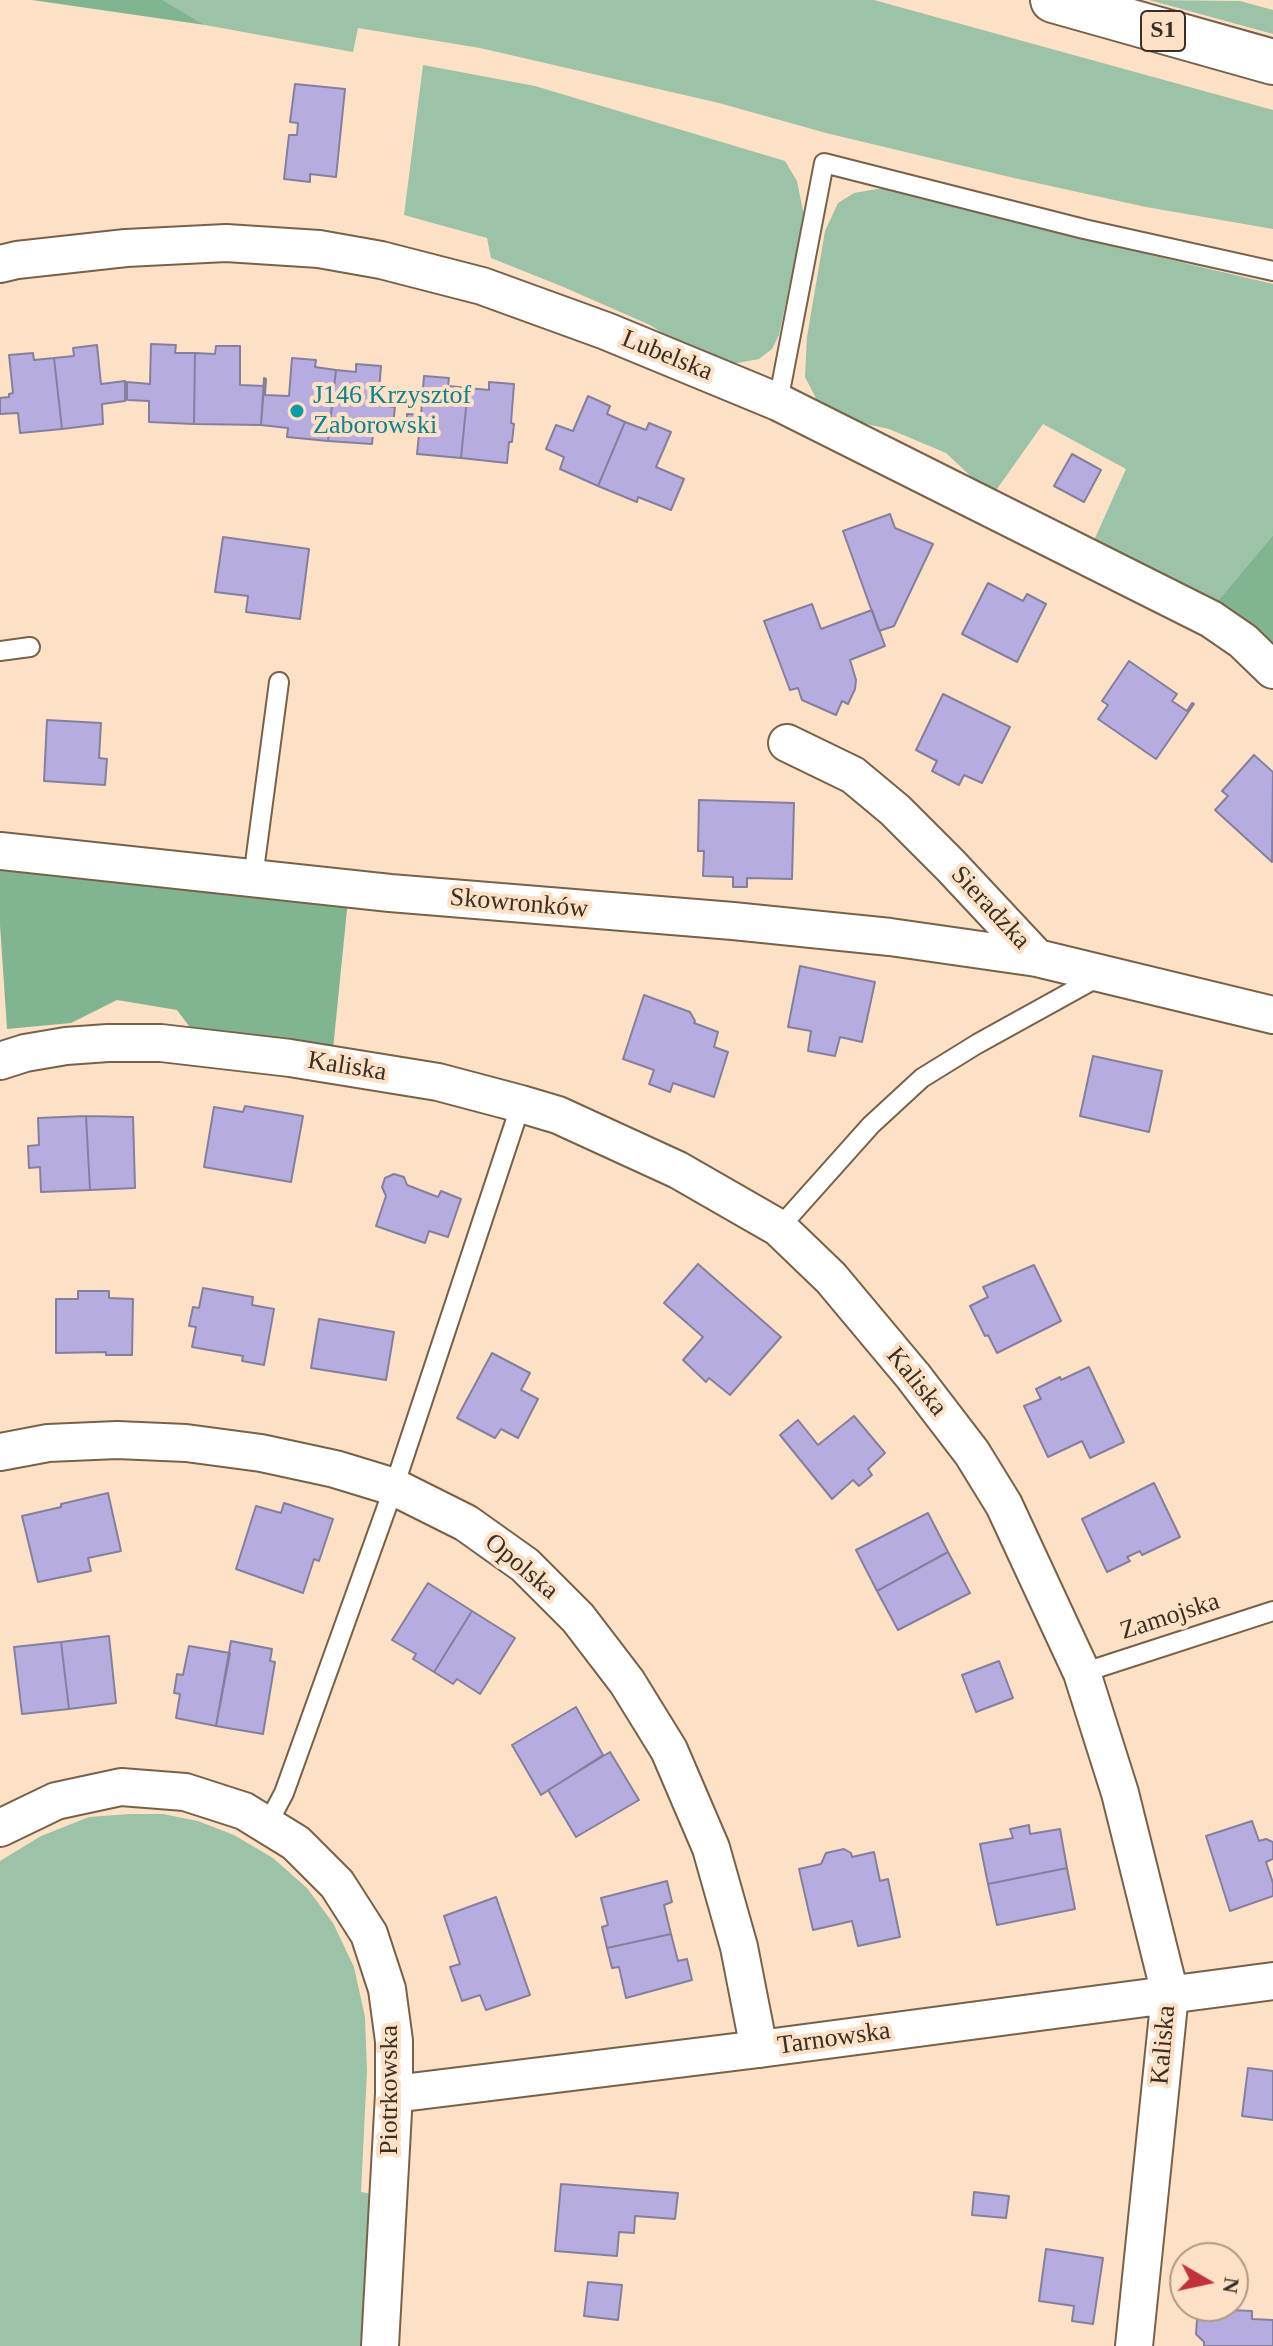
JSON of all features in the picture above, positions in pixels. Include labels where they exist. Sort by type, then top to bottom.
[{"type":"highway","name":"S1","points":[[1053,0],[1273,62]]},
{"type":"street","name":"Lubelska","points":[[0,264],[126,248],[226,243],[319,249],[482,286],[606,331],[778,402],[1211,619],[1243,641],[1273,670]]},
{"type":"street","name":"Sieradzka","points":[[787,743],[853,775],[895,810],[1037,958],[1273,1015]]},
{"type":"street","name":"Skowronków","points":[[0,851],[390,893],[874,935],[1037,958]]},
{"type":"street","name":"Kaliska","points":[[0,1061],[66,1046],[161,1043],[290,1058],[438,1082],[558,1115],[678,1170],[779,1228],[831,1278],[972,1453],[1004,1505],[1082,1673],[1120,1793],[1170,1994],[1134,2346]]},
{"type":"street","name":"Opolska","points":[[0,1452],[48,1443],[117,1440],[186,1443],[261,1453],[335,1469],[394,1487],[466,1523],[525,1565],[578,1618],[627,1682],[669,1750],[711,1848],[739,1947],[759,2049]]},
{"type":"street","name":"Piotrkowska","points":[[0,1828],[56,1801],[121,1787],[185,1792],[244,1811],[296,1843],[337,1884],[369,1934],[387,1989],[394,2041],[394,2094],[380,2346]]},
{"type":"street","name":"Tarnowska","points":[[394,2094],[1273,1981]]},
{"type":"lane","points":[[778,402],[824,163],[1084,229],[1273,271]]},
{"type":"lane","points":[[0,651],[30,647]]},
{"type":"lane","points":[[253,878],[279,682]]},
{"type":"lane","points":[[779,1228],[871,1125],[922,1078],[1102,974]]},
{"type":"lane","points":[[267,1825],[284,1793],[394,1487],[521,1104]]},
{"type":"lane","name":"Zamojska","points":[[1082,1673],[1273,1611]]},
{"type":"green space","points":[[32,0],[163,0],[205,25]]},
{"type":"green space","points":[[163,0],[874,0],[1273,110],[1273,229],[1146,207],[1014,178],[826,133],[719,103],[480,48],[358,28],[353,52],[205,25]]},
{"type":"green space","points":[[1149,0],[1240,1],[1273,10],[1273,34]]},
{"type":"green space","points":[[423,65],[535,86],[785,161],[797,181],[804,216],[779,335],[772,349],[759,359],[732,364],[702,358],[650,325],[491,258],[487,238],[404,215]]},
{"type":"green space","points":[[883,188],[1273,284],[1273,535],[1216,603],[1091,547],[1126,469],[1043,424],[992,496],[946,453],[889,429],[839,418],[819,404],[805,377],[807,337],[825,231],[838,203],[854,193]]},
{"type":"green space","points":[[1273,535],[1273,654],[1216,603]]},
{"type":"green space","points":[[0,864],[348,900],[333,1049],[195,1034],[177,1010],[117,1000],[71,1023],[7,1029],[0,925]]},
{"type":"green space","points":[[163,1814],[198,1821],[234,1835],[273,1858],[307,1888],[333,1923],[354,1967],[365,2017],[367,2071],[361,2192],[372,2194],[364,2346],[0,2346],[0,1861],[41,1836],[89,1817]]},
{"type":"building","points":[[295,84],[345,89],[336,177],[310,174],[310,182],[284,179],[289,135],[297,135],[298,123],[290,122]]},
{"type":"building","points":[[151,344],[176,345],[175,353],[195,353],[194,424],[149,422],[149,401],[127,400],[127,382],[150,384]]},
{"type":"building","points":[[97,345],[101,384],[125,381],[125,401],[102,404],[103,424],[62,429],[54,358],[74,356],[73,348]]},
{"type":"building","points":[[216,346],[240,346],[240,385],[264,386],[261,425],[194,424],[195,353],[215,354]]},
{"type":"building","points":[[33,353],[34,360],[54,358],[62,429],[20,433],[18,413],[0,414],[0,398],[13,393],[9,355]]},
{"type":"building","name":"J146 Krzysztof Zaborowski","points":[[292,358],[316,360],[315,367],[336,370],[328,441],[287,437],[288,428],[261,425],[264,378],[265,395],[289,396]]},
{"type":"building","points":[[356,364],[381,366],[378,405],[395,407],[393,425],[374,423],[372,444],[328,441],[336,370],[356,372]]},
{"type":"building","points":[[424,376],[449,378],[448,386],[468,388],[461,458],[417,454],[419,434],[406,432],[407,414],[421,415]]},
{"type":"building","points":[[489,382],[514,384],[511,423],[514,424],[507,463],[461,458],[468,388],[489,390]]},
{"type":"building","points":[[588,396],[610,406],[607,414],[625,422],[598,486],[560,469],[564,457],[546,449],[556,425],[573,431]]},
{"type":"building","points":[[625,422],[646,430],[649,423],[671,432],[656,467],[684,479],[671,510],[638,497],[637,502],[598,486]]},
{"type":"building","points":[[1072,454],[1101,470],[1084,502],[1054,486]]},
{"type":"building","points":[[890,514],[895,528],[933,544],[894,626],[879,631],[843,531]]},
{"type":"building","points":[[223,537],[309,549],[300,619],[246,612],[248,596],[215,592]]},
{"type":"building","points":[[988,583],[1023,601],[1027,594],[1046,604],[1017,662],[962,634]]},
{"type":"building","points":[[812,604],[821,629],[872,610],[885,646],[850,660],[856,680],[855,689],[848,704],[842,701],[836,715],[802,700],[798,688],[790,690],[764,621]]},
{"type":"building","points":[[1129,661],[1177,694],[1172,701],[1187,711],[1194,704],[1156,759],[1098,719],[1108,705],[1102,701]]},
{"type":"building","points":[[943,694],[1010,727],[982,783],[964,775],[959,785],[932,771],[937,761],[916,750]]},
{"type":"building","points":[[47,720],[101,723],[99,758],[107,759],[105,785],[44,781]]},
{"type":"building","points":[[1254,755],[1273,772],[1272,862],[1215,810],[1228,796],[1222,791]]},
{"type":"building","points":[[699,800],[794,803],[792,879],[747,878],[747,887],[733,887],[733,877],[703,876],[704,851],[698,851]]},
{"type":"building","points":[[800,966],[875,982],[862,1042],[840,1037],[835,1056],[808,1051],[811,1031],[788,1027]]},
{"type":"building","points":[[644,995],[690,1012],[694,1023],[718,1032],[714,1047],[728,1052],[714,1097],[673,1083],[670,1092],[649,1084],[654,1070],[623,1059]]},
{"type":"building","points":[[1093,1056],[1162,1071],[1149,1132],[1080,1116]]},
{"type":"building","points":[[245,1106],[303,1116],[291,1182],[204,1167],[214,1107],[243,1112]]},
{"type":"building","points":[[86,1116],[133,1117],[135,1188],[90,1190]]},
{"type":"building","points":[[86,1116],[90,1190],[41,1192],[40,1167],[29,1168],[28,1146],[39,1145],[38,1118]]},
{"type":"building","points":[[394,1174],[404,1177],[407,1185],[438,1197],[441,1191],[461,1199],[448,1237],[429,1231],[425,1243],[376,1226],[386,1196],[382,1187],[385,1178]]},
{"type":"building","points":[[698,1264],[781,1337],[730,1395],[709,1378],[706,1382],[683,1360],[703,1337],[664,1303]]},
{"type":"building","points":[[1034,1265],[1061,1321],[997,1353],[970,1306],[988,1297],[983,1287]]},
{"type":"building","points":[[203,1288],[253,1297],[252,1305],[274,1309],[264,1365],[242,1361],[243,1356],[192,1347],[196,1327],[189,1326],[193,1307],[199,1308]]},
{"type":"building","points":[[78,1291],[109,1291],[109,1298],[133,1299],[132,1355],[56,1353],[56,1299],[78,1299]]},
{"type":"building","points":[[319,1319],[394,1332],[386,1380],[311,1368]]},
{"type":"building","points":[[492,1353],[530,1373],[521,1390],[538,1399],[518,1438],[501,1429],[495,1438],[457,1418]]},
{"type":"building","points":[[1089,1367],[1124,1442],[1090,1458],[1082,1441],[1048,1457],[1024,1406],[1041,1399],[1036,1389]]},
{"type":"building","points":[[854,1416],[885,1453],[868,1469],[872,1475],[859,1486],[853,1480],[832,1499],[780,1435],[798,1420],[818,1445]]},
{"type":"building","points":[[1154,1483],[1180,1537],[1142,1555],[1140,1551],[1127,1557],[1130,1561],[1107,1572],[1082,1519]]},
{"type":"building","points":[[108,1493],[121,1551],[88,1558],[91,1571],[38,1582],[22,1516]]},
{"type":"building","points":[[284,1503],[333,1519],[319,1561],[314,1559],[303,1593],[236,1569],[256,1506],[281,1513]]},
{"type":"building","points":[[928,1513],[948,1552],[877,1591],[856,1550]]},
{"type":"building","points":[[948,1552],[970,1593],[898,1630],[877,1591]]},
{"type":"building","points":[[428,1583],[472,1611],[434,1672],[413,1659],[416,1654],[392,1640]]},
{"type":"building","points":[[472,1611],[515,1638],[480,1694],[457,1679],[453,1684],[434,1672]]},
{"type":"building","points":[[109,1636],[116,1703],[69,1709],[61,1642]]},
{"type":"building","points":[[231,1641],[272,1649],[270,1661],[275,1662],[263,1734],[216,1726]]},
{"type":"building","points":[[61,1642],[69,1709],[22,1714],[14,1647]]},
{"type":"building","points":[[189,1646],[230,1653],[216,1726],[176,1718],[180,1694],[174,1693],[177,1674],[183,1675]]},
{"type":"building","points":[[999,1661],[1013,1698],[976,1712],[962,1675]]},
{"type":"building","points":[[576,1707],[603,1755],[541,1795],[512,1745]]},
{"type":"building","points":[[610,1752],[639,1800],[576,1837],[548,1790]]},
{"type":"building","points":[[1252,1821],[1259,1841],[1266,1839],[1273,1842],[1273,1859],[1266,1862],[1273,1883],[1273,1896],[1230,1911],[1206,1836]]},
{"type":"building","points":[[1029,1825],[1030,1834],[1060,1829],[1067,1868],[988,1884],[980,1844],[1013,1838],[1010,1829]]},
{"type":"building","points":[[844,1849],[852,1857],[874,1852],[880,1881],[888,1879],[900,1937],[858,1946],[852,1921],[813,1930],[799,1869],[821,1864],[826,1853]]},
{"type":"building","points":[[1067,1868],[1075,1909],[997,1925],[988,1884]]},
{"type":"building","points":[[667,1881],[672,1902],[664,1905],[671,1934],[607,1948],[602,1927],[608,1925],[601,1898]]},
{"type":"building","points":[[496,1897],[530,1995],[486,2010],[480,1995],[462,2001],[450,1967],[460,1964],[444,1916]]},
{"type":"building","points":[[671,1934],[678,1961],[687,1959],[692,1980],[626,1998],[619,1967],[612,1968],[607,1948]]},
{"type":"building","points":[[1248,2068],[1273,2071],[1273,2120],[1242,2116]]},
{"type":"building","points":[[561,2184],[678,2193],[675,2219],[635,2216],[634,2233],[619,2232],[617,2256],[555,2251]]},
{"type":"building","points":[[974,2192],[1009,2196],[1006,2218],[972,2215]]},
{"type":"building","points":[[1046,2249],[1103,2258],[1093,2324],[1072,2321],[1074,2306],[1039,2301]]},
{"type":"building","points":[[588,2282],[622,2285],[618,2320],[584,2316]]},
{"type":"building","points":[[1249,2311],[1252,2311],[1252,2319],[1273,2320],[1273,2346],[1204,2346],[1196,2334],[1197,2322],[1249,2322]]},
{"type":"place","name":"J146 Krzysztof Zaborowski","points":[[297,411]]}]
